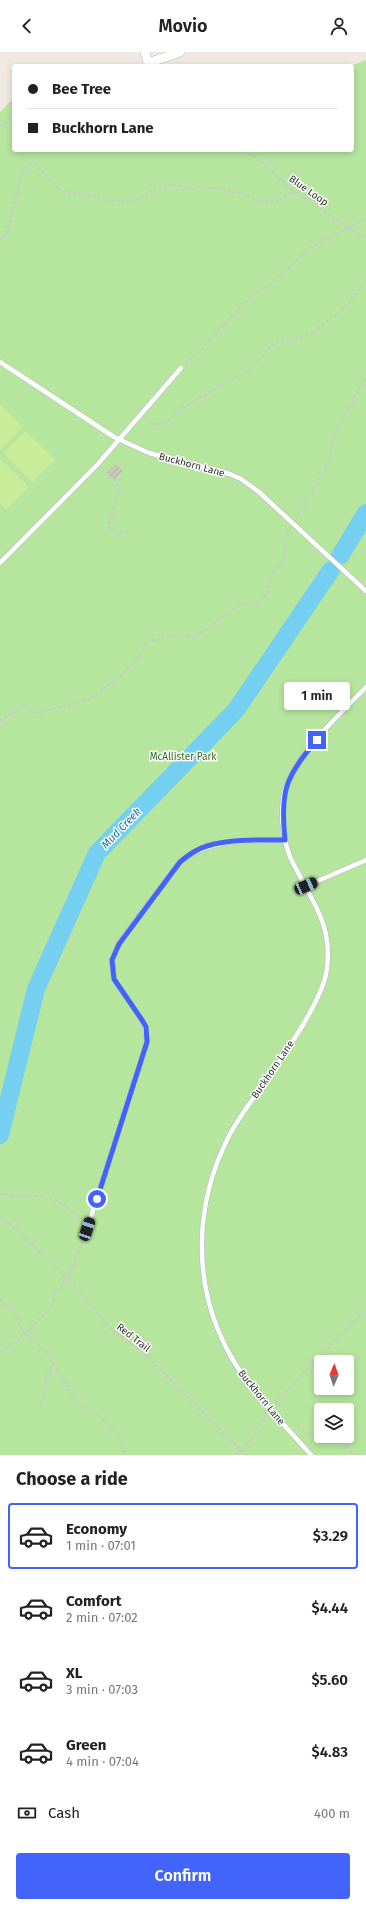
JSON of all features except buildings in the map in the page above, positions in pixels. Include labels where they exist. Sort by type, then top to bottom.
[{"type":"street","points":[[145,52],[148,63],[180,52]]},
{"type":"lane","name":"Buckhorn Lane","points":[[0,362],[119,439],[149,453],[197,464],[241,479],[259,492],[294,523],[366,591]]},
{"type":"lane","points":[[0,563],[96,465],[181,368]]},
{"type":"lane","name":"Buckhorn Lane","points":[[311,1455],[253,1389],[232,1359],[219,1329],[206,1286],[201,1237],[204,1212],[212,1176],[230,1134],[310,1012],[325,980],[328,951],[327,932],[324,921],[292,861],[285,840],[282,810],[286,788],[307,751],[366,687]]},
{"type":"lane","points":[[87,1229],[147,1042],[146,1027],[114,979],[112,960],[119,944],[180,862],[187,856],[207,846],[248,841],[285,840]]},
{"type":"lane","points":[[306,886],[366,860]]},
{"type":"path","points":[[0,126],[12,115]]},
{"type":"path","name":"Blue Loop","points":[[248,152],[258,159],[293,191],[349,227],[366,240]]},
{"type":"path","points":[[0,240],[6,234],[24,166],[35,164],[62,192],[93,195],[112,202],[133,201],[160,187],[173,185],[193,188],[204,186],[247,195],[261,202],[278,201],[293,191]]},
{"type":"path","points":[[181,368],[201,350],[251,296],[272,283],[313,246],[366,219]]},
{"type":"path","points":[[140,415],[155,424],[166,423],[184,407],[230,380],[244,374],[258,361],[271,345],[311,334],[343,309],[360,288],[366,285]]},
{"type":"path","points":[[0,721],[24,706],[38,712],[84,701],[95,696],[133,665],[148,641],[170,637],[194,637],[242,603],[260,602],[266,596],[272,575],[284,559],[286,537],[325,468],[338,425],[349,410],[358,389],[366,377]]},
{"type":"path","points":[[96,465],[116,483],[119,490],[108,527],[114,532],[130,534]]},
{"type":"path","points":[[0,1194],[52,1198],[75,1213],[87,1229],[68,1279],[66,1279],[57,1291],[53,1304],[49,1310],[24,1334],[0,1352]]},
{"type":"path","name":"Red Trail","points":[[0,1218],[9,1223],[68,1279],[111,1329],[143,1352],[246,1455]]},
{"type":"path","points":[[0,1300],[13,1309],[24,1334],[34,1340],[46,1352],[76,1401],[93,1411],[104,1420],[121,1440],[125,1455]]},
{"type":"path","points":[[275,1403],[366,1308]]},
{"type":"path","points":[[39,1404],[45,1394],[46,1379],[53,1364]]},
{"type":"green space","name":"McAllister Park","points":[[366,60],[366,1455],[0,1455],[0,112],[12,100],[12,152],[354,152],[354,64]]},
{"type":"green space","points":[[0,404],[23,427],[0,450]]},
{"type":"green space","points":[[26,431],[55,460],[32,482],[3,453]]},
{"type":"green space","points":[[0,459],[29,487],[6,510],[0,503]]},
{"type":"waterway","name":"Mud Creek","points":[[340,556],[366,513]]},
{"type":"waterway","name":"Mud Creek","points":[[0,1135],[36,989],[97,853],[236,710],[331,570]]},
{"type":"route","points":[[97,1199],[146,1050],[147,1042],[146,1027],[114,979],[112,960],[119,944],[180,862],[187,856],[207,846],[248,841],[285,840],[282,810],[286,788],[307,751],[317,740]]}]
